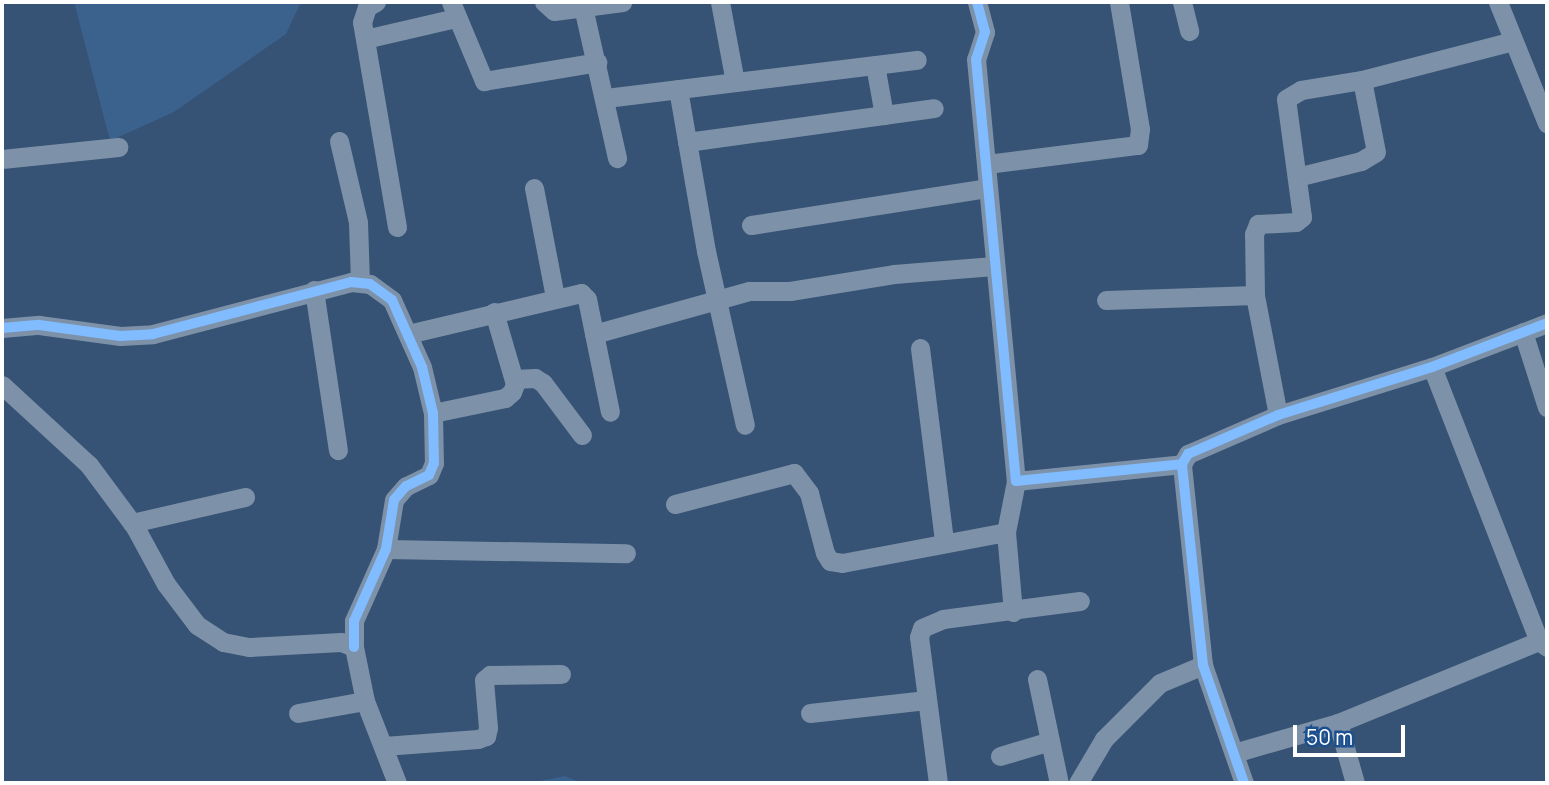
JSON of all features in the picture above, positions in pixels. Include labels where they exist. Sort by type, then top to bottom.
[{"type":"street","points":[[376,2],[363,13],[365,39],[397,227]]},
{"type":"street","points":[[544,2],[554,11],[622,2]]},
{"type":"street","points":[[720,2],[735,82]]},
{"type":"street","points":[[978,2],[985,32],[976,54],[1016,481],[1006,532],[1013,612]]},
{"type":"street","points":[[987,164],[1138,145],[1140,129],[1119,2]]},
{"type":"street","points":[[1182,2],[1189,31]]},
{"type":"street","points":[[1498,2],[1547,123]]},
{"type":"street","points":[[583,7],[606,98],[617,158]]},
{"type":"street","points":[[365,39],[453,10],[484,81],[597,62]]},
{"type":"street","points":[[1278,415],[1255,295],[1255,227],[1302,218],[1286,99],[1301,90],[1362,80],[1513,41]]},
{"type":"street","points":[[606,98],[917,60]]},
{"type":"street","points":[[875,65],[884,115]]},
{"type":"street","points":[[1297,177],[1361,161],[1376,152],[1362,80]]},
{"type":"street","points":[[678,89],[716,302],[745,425]]},
{"type":"street","points":[[687,142],[934,108]]},
{"type":"street","points":[[339,141],[358,222],[360,282]]},
{"type":"street","points":[[2,159],[118,147]]},
{"type":"street","points":[[534,188],[555,297]]},
{"type":"street","points":[[751,225],[988,188]]},
{"type":"street","points":[[594,334],[749,291],[790,291],[894,274],[994,266]]},
{"type":"street","points":[[2,328],[39,325],[120,336],[153,334],[314,290],[360,282],[392,300],[422,368],[433,413],[434,463],[429,475],[406,486],[394,500],[386,549],[354,621],[354,647],[365,701],[397,783]]},
{"type":"street","points":[[314,290],[338,450]]},
{"type":"street","points":[[408,334],[555,297],[581,293],[587,299],[610,412]]},
{"type":"street","points":[[1106,300],[1255,295]]},
{"type":"street","points":[[433,413],[505,398],[512,393],[514,379],[494,312]]},
{"type":"street","points":[[1016,481],[1182,464],[1196,449],[1278,415],[1432,367],[1547,323]]},
{"type":"street","points":[[1523,332],[1547,407]]},
{"type":"street","points":[[920,348],[944,542]]},
{"type":"street","points":[[1234,753],[1338,723],[1543,644],[1432,367]]},
{"type":"street","points":[[514,379],[535,378],[543,383],[582,435]]},
{"type":"street","points":[[2,385],[89,465],[132,523],[166,584],[197,625],[223,642],[250,647],[341,642],[354,647]]},
{"type":"street","points":[[1182,464],[1203,665],[1244,783]]},
{"type":"street","points":[[675,504],[794,473],[809,493],[830,561],[842,563],[1006,532]]},
{"type":"street","points":[[132,523],[245,497]]},
{"type":"street","points":[[386,549],[626,553]]},
{"type":"street","points":[[938,783],[919,637],[922,628],[943,619],[1013,612],[1080,601]]},
{"type":"street","points":[[1078,783],[1104,739],[1160,683],[1203,665]]},
{"type":"street","points":[[384,746],[478,739],[486,736],[488,729],[484,680],[490,675],[561,674]]},
{"type":"street","points":[[1037,679],[1059,783]]},
{"type":"street","points":[[810,713],[926,700]]},
{"type":"street","points":[[298,713],[365,701]]},
{"type":"street","points":[[1338,723],[1355,783]]},
{"type":"street","points":[[1000,756],[1050,741]]},
{"type":"water","points":[[74,2],[301,2],[286,34],[174,112],[110,141]]},
{"type":"water","points":[[565,776],[582,783],[529,783]]},
{"type":"cycle path","points":[[977,2],[985,32],[976,59],[1016,481],[1182,464]]},
{"type":"cycle path","points":[[2,328],[39,325],[120,336],[153,334],[351,282],[370,284],[392,300],[422,367],[433,413],[434,463],[429,475],[406,486],[394,500],[386,549],[354,621],[354,647]]},
{"type":"cycle path","points":[[1244,783],[1203,665],[1182,464],[1188,454],[1278,415],[1432,367],[1547,323]]}]
